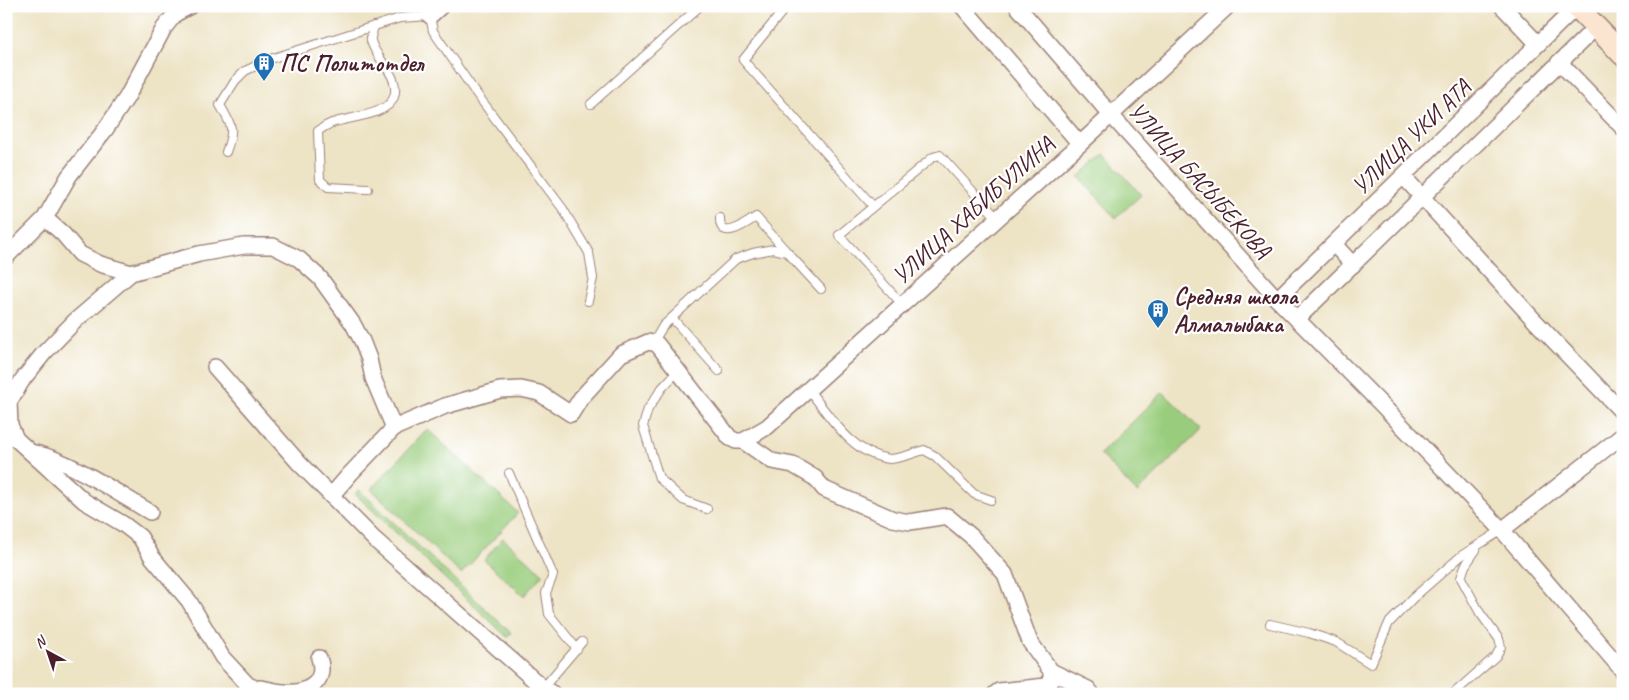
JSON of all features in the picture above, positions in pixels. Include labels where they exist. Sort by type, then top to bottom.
[{"type":"main road","points":[[1576,6],[1623,55]]},
{"type":"street","points":[[6,257],[45,218],[69,176],[105,130],[127,97],[164,28],[175,14],[190,6]]},
{"type":"street","points":[[962,6],[1080,144]]},
{"type":"street","name":"УЛИЦА БАСЫБЕКОВА","points":[[1017,6],[1111,115],[1277,299],[1502,530],[1623,671]]},
{"type":"street","name":"УЛИЦА ХАБИБУЛИНА","points":[[743,441],[767,427],[1080,144],[1228,6]]},
{"type":"street","points":[[1502,6],[1538,44]]},
{"type":"street","name":"УЛИЦА УКИ АТА","points":[[1277,299],[1576,6]]},
{"type":"street","points":[[1297,319],[1596,27]]},
{"type":"street","points":[[1559,62],[1623,128]]},
{"type":"street","points":[[1403,176],[1535,321],[1623,413]]},
{"type":"street","points":[[45,218],[63,234],[80,254],[100,264],[131,273]]},
{"type":"street","points":[[1334,244],[1353,265]]},
{"type":"street","points":[[269,694],[251,686],[234,672],[222,657],[189,601],[152,557],[140,537],[123,524],[84,501],[16,439],[10,425],[9,402],[23,379],[44,353],[75,322],[131,273],[199,254],[244,246],[273,246],[299,260],[320,278],[353,324],[362,341],[369,359],[373,378],[394,428]]},
{"type":"street","points":[[331,496],[394,428],[445,406],[500,390],[521,389],[540,393],[571,414],[580,398],[621,354],[648,342],[657,344],[730,438],[736,441],[743,441],[772,461],[793,465],[815,478],[824,489],[893,519],[910,522],[947,516],[971,536],[1005,574],[1030,642],[1051,671],[1088,689],[1092,694]]},
{"type":"street","points":[[215,366],[299,464],[374,539],[548,691]]},
{"type":"street","points":[[1502,530],[1623,435]]},
{"type":"street","points":[[25,448],[45,455],[80,472],[150,512]]},
{"type":"street","points":[[251,686],[283,692],[300,692],[316,683],[321,675],[319,658]]},
{"type":"street","points":[[1046,686],[1051,681],[1051,671]]},
{"type":"street","points":[[995,694],[1046,686],[1078,684]]},
{"type":"lane","points":[[591,104],[700,6]]},
{"type":"lane","points":[[778,6],[782,12],[743,60],[873,206]]},
{"type":"lane","points":[[226,152],[232,136],[232,127],[220,105],[235,81],[245,71],[270,59],[374,26],[400,18],[436,11],[433,31],[473,89],[563,209],[589,253],[593,278],[588,301]]},
{"type":"lane","points":[[368,189],[328,187],[320,180],[318,131],[332,124],[378,111],[392,102],[396,91],[392,76],[379,58],[371,40],[374,26]]},
{"type":"lane","points":[[902,304],[839,235],[933,157],[940,155],[997,218]]},
{"type":"lane","points":[[720,218],[720,224],[723,228],[729,230],[739,228],[756,217],[821,289]]},
{"type":"lane","points":[[652,343],[663,326],[736,259],[773,249],[787,252]]},
{"type":"lane","points":[[672,318],[719,370]]},
{"type":"lane","points":[[678,372],[662,388],[648,409],[643,426],[659,478],[682,500],[707,509]]},
{"type":"lane","points":[[808,389],[848,438],[868,453],[891,459],[924,450],[935,456],[974,494],[992,500]]},
{"type":"lane","points":[[509,473],[553,575],[546,593],[548,614],[577,649]]},
{"type":"lane","points":[[1270,624],[1309,633],[1336,642],[1371,664],[1389,623],[1413,598],[1462,556],[1502,530]]},
{"type":"lane","points":[[1453,694],[1496,656],[1501,647],[1499,639],[1480,613],[1461,578],[1471,555],[1481,544]]},
{"type":"lane","points":[[548,691],[582,642]]},
{"type":"green space","points":[[1105,154],[1141,195],[1116,218],[1079,177]]},
{"type":"green space","points":[[1163,392],[1201,430],[1137,493],[1100,454]]},
{"type":"green space","points":[[427,429],[518,513],[461,574],[371,489]]},
{"type":"green space","points":[[359,490],[511,633],[507,637],[355,494]]},
{"type":"green space","points":[[503,538],[543,574],[524,596],[484,560]]},
{"type":"place","name":"ПС Политотдел","points":[[264,82]]},
{"type":"place","name":"Средняя школа Алмалыбака","points":[[1158,329]]}]
